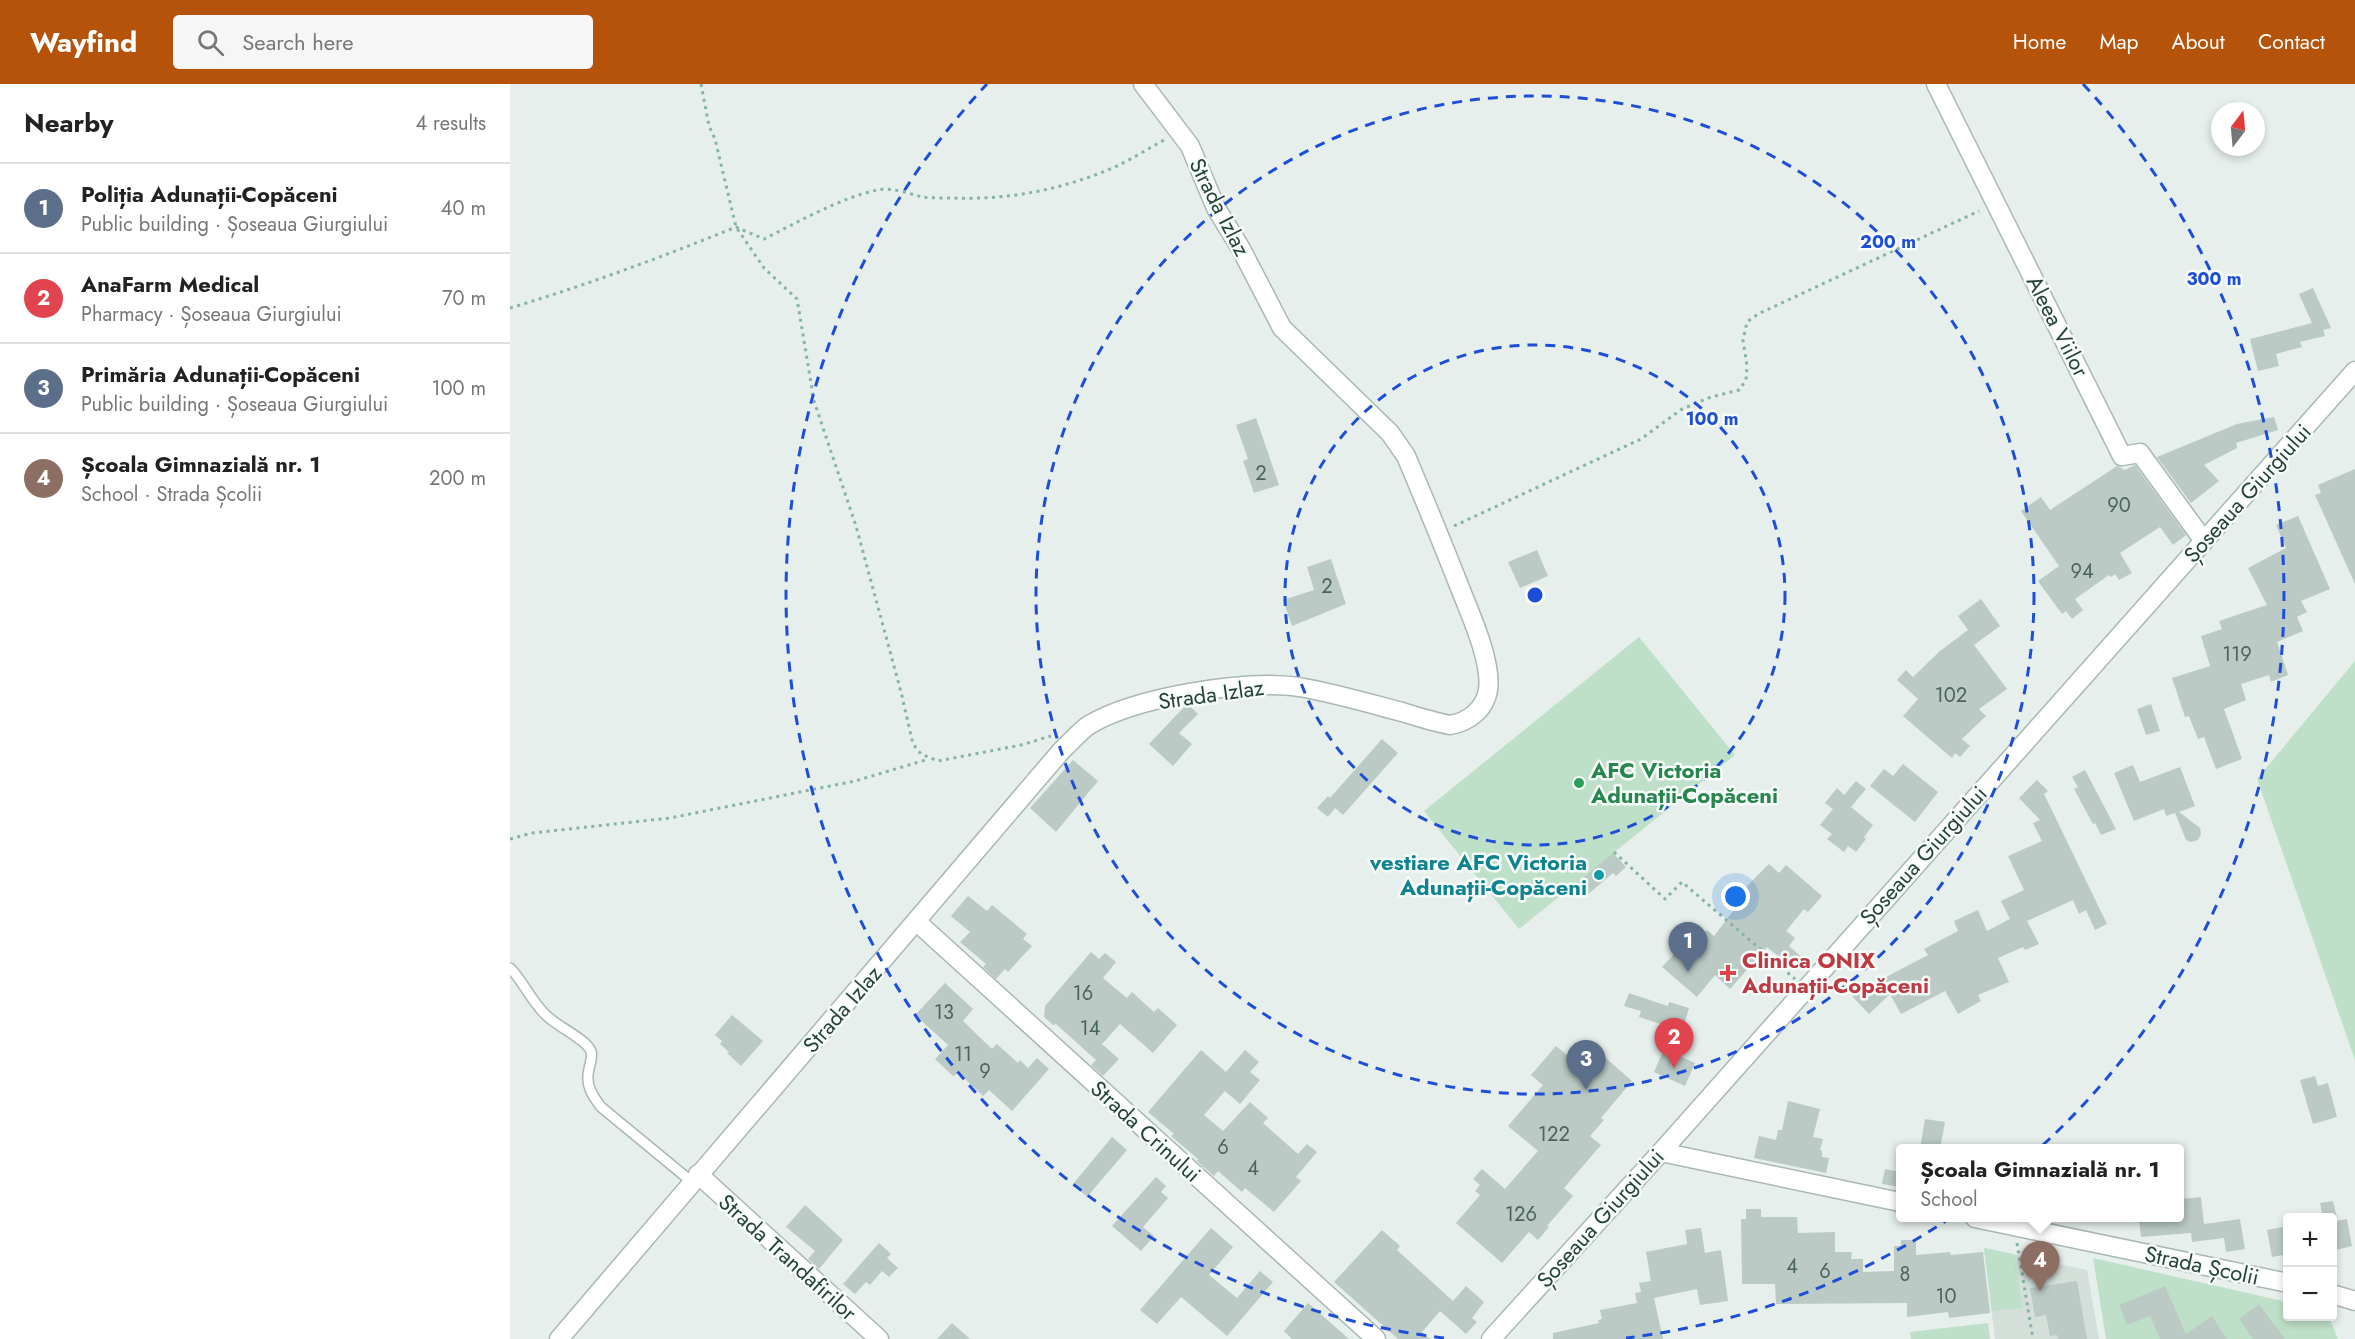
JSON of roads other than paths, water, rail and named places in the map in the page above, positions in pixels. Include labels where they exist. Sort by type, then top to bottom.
[{"type":"street","name":"Strada Izlaz","points":[[559,1339],[1062,750],[1088,726],[1108,715],[1193,692],[1247,684],[1298,687],[1352,698],[1447,725],[1460,723],[1471,717],[1480,708],[1487,694],[1486,668],[1478,633],[1406,456],[1390,433],[1282,328],[1241,249],[1216,208],[1190,146],[1143,84]]},
{"type":"street","name":"Aleea Viilor","points":[[1936,84],[2122,456],[2140,453],[2204,540]]},
{"type":"street","name":"Șoseaua Giurgiului","points":[[1491,1339],[1661,1152],[2355,371]]},
{"type":"street","name":"Strada Crinului","points":[[917,922],[1376,1339]]},
{"type":"street","points":[[1661,1152],[1896,1201]]},
{"type":"street","name":"Strada Trandafirilor","points":[[695,1178],[879,1339]]},
{"type":"street","name":"Strada Școlii","points":[[1994,1222],[2283,1282]]},
{"type":"street","points":[[2337,1296],[2355,1301]]},
{"type":"lane","name":"Strada Trandafirilor","points":[[510,968],[546,1015],[569,1034],[578,1036],[590,1049],[592,1056],[587,1081],[593,1096],[601,1107],[695,1178]]},
{"type":"place","name":"AFC Victoria Adunații-Copăceni","points":[[1579,783]]},
{"type":"place","name":"vestiare AFC Victoria Adunații-Copăceni","points":[[1599,875]]},
{"type":"place","name":"Poliția Adunații-Copăceni","points":[[1688,972]]},
{"type":"place","name":"Clinica ONIX Adunații-Copăceni","points":[[1728,973]]},
{"type":"place","name":"AnaFarm Medical","points":[[1674,1068]]},
{"type":"place","name":"Primăria Adunații-Copăceni","points":[[1586,1090]]},
{"type":"place","name":"Școala Gimnazială nr. 1","points":[[2040,1291]]}]
